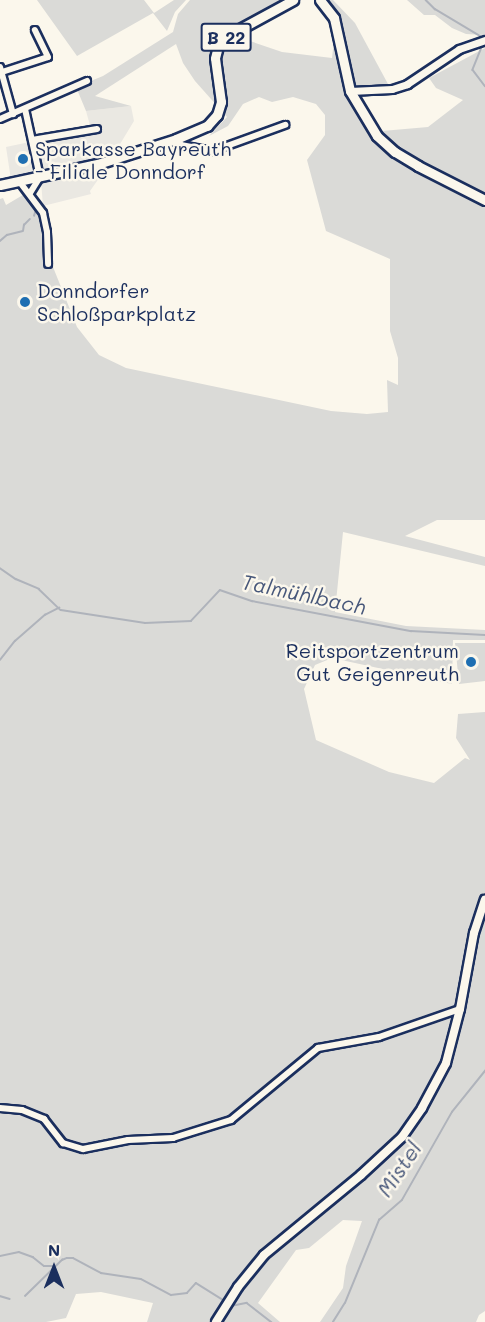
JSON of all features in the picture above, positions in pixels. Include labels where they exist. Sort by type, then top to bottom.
[{"type":"main road","name":"B 22","points":[[0,185],[101,163],[176,140],[207,126],[218,115],[221,96],[215,54],[221,42],[292,0]]},
{"type":"main road","points":[[320,0],[334,18],[350,91],[377,136],[395,152],[485,200]]},
{"type":"main road","points":[[216,1322],[238,1287],[264,1255],[362,1175],[402,1137],[440,1077],[460,1009],[474,933],[485,900]]},
{"type":"street","points":[[13,114],[1,70],[48,57],[35,30]]},
{"type":"street","points":[[350,91],[392,88],[407,84],[459,49],[482,40]]},
{"type":"street","points":[[0,119],[87,81]]},
{"type":"street","points":[[25,109],[40,177],[30,193]]},
{"type":"street","points":[[176,140],[181,145],[213,151],[285,125]]},
{"type":"street","points":[[32,140],[97,129]]},
{"type":"street","points":[[19,181],[30,193],[44,219],[48,264]]},
{"type":"street","points":[[0,1108],[22,1110],[44,1119],[63,1143],[82,1149],[128,1140],[173,1138],[231,1120],[318,1048],[379,1037],[460,1009]]},
{"type":"shaded area","points":[[37,0],[144,0],[154,13],[174,0],[186,0],[175,12],[167,31],[153,13],[77,56]]},
{"type":"shaded area","points":[[190,0],[288,0],[234,31],[250,41],[282,52],[332,58],[334,40],[328,4],[323,0],[333,0],[355,23],[388,84],[353,87],[371,133],[485,203],[485,520],[437,520],[405,536],[485,557],[485,566],[343,532],[335,612],[406,626],[485,630],[485,640],[453,640],[452,684],[332,658],[315,665],[304,689],[316,740],[389,772],[434,783],[465,758],[470,760],[456,738],[458,714],[485,712],[485,1311],[479,1315],[476,1322],[320,1322],[343,1288],[346,1266],[362,1221],[343,1220],[309,1248],[296,1250],[258,1303],[280,1322],[147,1322],[153,1303],[101,1292],[76,1294],[66,1318],[46,1322],[0,1322],[0,199],[3,198],[6,205],[28,192],[44,219],[53,267],[77,327],[99,355],[126,368],[331,411],[367,414],[388,412],[387,380],[398,385],[398,358],[390,331],[390,259],[326,231],[307,160],[325,135],[325,115],[316,104],[293,97],[272,102],[259,97],[243,104],[228,126],[209,136],[227,117],[195,81],[183,63],[176,44],[95,96],[131,106],[86,111],[76,87],[103,76],[173,32],[178,14]]},
{"type":"shaded area","points":[[407,0],[485,0],[485,35],[466,34],[452,28],[435,15],[424,15]]},
{"type":"shaded area","points":[[485,48],[485,195],[402,151],[382,131],[428,127],[463,100],[436,88],[429,78]]},
{"type":"shaded area","points":[[131,106],[134,121],[111,159],[11,180],[6,147],[91,129],[86,111]]},
{"type":"shaded area","points":[[102,168],[102,174],[90,191],[91,194],[43,206],[41,181]]},
{"type":"shaded area","name":"Reitsportzentrum Gut Geigenreuth","points":[[455,643],[485,643],[485,681],[459,684]]},
{"type":"waterway","points":[[426,0],[435,9],[482,37]]},
{"type":"waterway","points":[[483,45],[473,70],[485,86]]},
{"type":"waterway","points":[[34,216],[36,210]]},
{"type":"waterway","points":[[0,241],[7,235],[23,231],[24,225],[30,219]]},
{"type":"waterway","name":"Talmühlbach","points":[[0,568],[16,579],[39,589],[61,610],[145,623],[191,621],[220,590],[252,601],[411,631],[485,635]]},
{"type":"waterway","points":[[0,660],[15,641],[45,615],[59,608]]},
{"type":"waterway","name":"Mistel","points":[[333,1322],[345,1303],[379,1220],[402,1200],[452,1112],[485,1071]]},
{"type":"waterway","points":[[0,1256],[19,1252],[33,1257],[44,1266],[54,1266]]},
{"type":"waterway","points":[[25,1296],[62,1260],[73,1258],[101,1273],[141,1279],[171,1295],[187,1293],[196,1283],[223,1300]]},
{"type":"waterway","points":[[0,1296],[10,1299]]},
{"type":"waterway","points":[[231,1306],[247,1303],[271,1322]]},
{"type":"place","name":"Sparkasse Bayreuth - Filiale Donndorf","points":[[23,159]]},
{"type":"place","name":"Donndorfer Schloßparkplatz","points":[[25,302]]},
{"type":"place","name":"Reitsportzentrum Gut Geigenreuth","points":[[471,662]]}]
